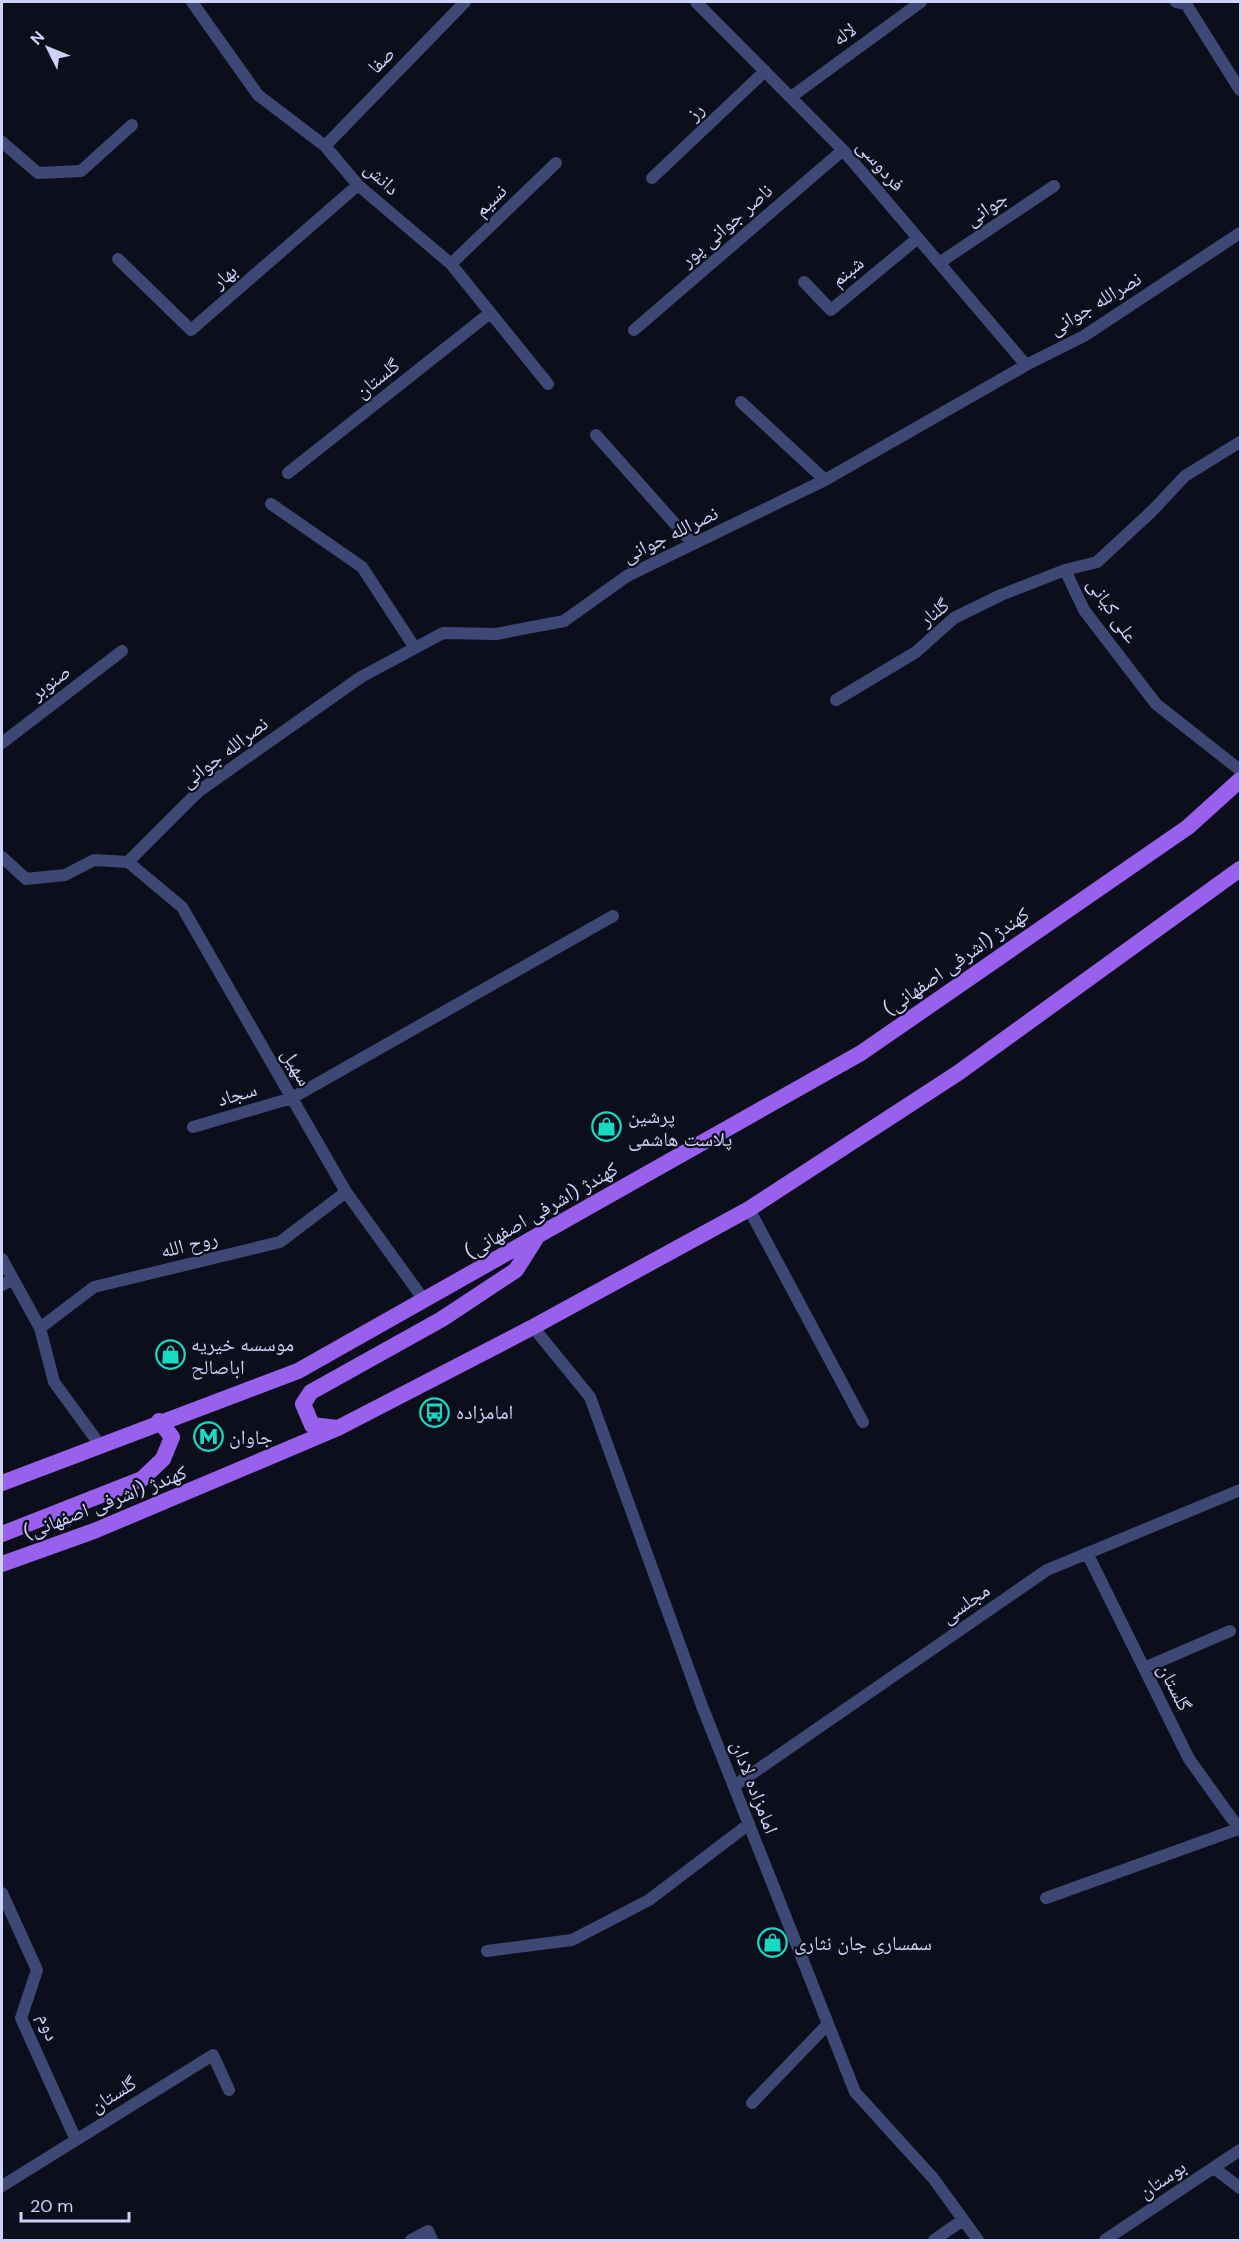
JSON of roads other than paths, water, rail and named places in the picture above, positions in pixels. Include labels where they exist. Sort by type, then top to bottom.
[{"type":"main road","name":"کهندژ (اشرفی اصفهانی)","points":[[2,1483],[159,1421],[298,1371],[861,1053],[1188,827],[1240,780]]},
{"type":"main road","name":"کهندژ (اشرفی اصفهانی)","points":[[2,1564],[94,1531],[338,1428],[533,1327],[749,1209],[958,1073],[1240,869]]},
{"type":"main road","points":[[338,1428],[312,1425],[303,1404],[311,1392],[442,1319],[516,1270],[537,1236]]},
{"type":"main road","points":[[2,1534],[141,1479],[163,1459],[169,1448],[172,1437],[159,1421]]},
{"type":"street","name":"دانش","points":[[192,2],[258,95],[325,146],[358,185],[451,264],[548,384]]},
{"type":"street","name":"صفا","points":[[325,146],[465,2]]},
{"type":"street","name":"فردوسی","points":[[696,2],[843,150],[1026,365]]},
{"type":"street","name":"لاله","points":[[791,97],[921,2]]},
{"type":"street","points":[[1176,2],[1186,4],[1240,90]]},
{"type":"street","name":"رز","points":[[652,178],[765,71]]},
{"type":"street","points":[[2,142],[38,173],[81,171],[132,125]]},
{"type":"street","name":"ناصر جوانی پور","points":[[634,330],[843,150]]},
{"type":"street","name":"نسیم","points":[[451,264],[556,163]]},
{"type":"street","name":"بهار","points":[[118,259],[191,330],[358,185]]},
{"type":"street","name":"جوانی","points":[[939,263],[1054,186]]},
{"type":"street","name":"نصرالله جوانی","points":[[128,862],[199,791],[361,677],[443,633],[496,634],[564,621],[627,576],[825,480],[1026,365],[1084,336],[1240,233]]},
{"type":"street","name":"شبنم","points":[[804,282],[831,310],[918,238]]},
{"type":"street","name":"گلستان","points":[[288,473],[490,313]]},
{"type":"street","points":[[741,402],[825,480]]},
{"type":"street","points":[[596,435],[693,544]]},
{"type":"street","name":"علی کیانی","points":[[1240,442],[1185,476],[1152,511],[1097,562],[1065,570],[1084,610],[1156,704],[1240,770]]},
{"type":"street","points":[[271,504],[362,567],[415,648]]},
{"type":"street","name":"گلنار","points":[[836,700],[916,652],[954,618],[1001,595],[1065,570]]},
{"type":"street","name":"صنوبر","points":[[2,743],[122,651]]},
{"type":"street","points":[[2,856],[26,879],[65,875],[94,860],[128,862]]},
{"type":"street","name":"سهیل","points":[[128,862],[182,907],[346,1192],[424,1300]]},
{"type":"street","name":"سجاد","points":[[193,1127],[292,1098],[613,916]]},
{"type":"street","name":"روح الله","points":[[40,1328],[94,1287],[280,1242],[346,1192]]},
{"type":"street","points":[[749,1209],[863,1422]]},
{"type":"street","points":[[2,1259],[7,1282],[40,1328],[54,1382],[100,1445]]},
{"type":"street","name":"امامزاده لادان","points":[[533,1327],[590,1397],[734,1786],[855,2092],[933,2178],[978,2241]]},
{"type":"street","name":"مجلسی","points":[[734,1786],[1047,1570],[1240,1490]]},
{"type":"street","name":"گلستان","points":[[1087,1553],[1189,1759],[1239,1830]]},
{"type":"street","points":[[1144,1668],[1230,1631]]},
{"type":"street","points":[[487,1951],[572,1940],[649,1900],[749,1824]]},
{"type":"street","points":[[1046,1898],[1239,1830]]},
{"type":"street","name":"دوم","points":[[2,1893],[37,1970],[21,2018],[76,2140]]},
{"type":"street","points":[[752,2103],[827,2025]]},
{"type":"street","name":"گلستان","points":[[2,2186],[213,2055],[229,2090]]},
{"type":"street","name":"بوستان","points":[[1106,2241],[1240,2150]]},
{"type":"street","points":[[1214,2168],[1240,2188]]},
{"type":"street","points":[[934,2241],[963,2220]]},
{"type":"street","points":[[411,2241],[428,2231],[432,2241]]},
{"type":"place","name":"پرشین پلاست هاشمی","points":[[607,1127]]},
{"type":"place","name":"موسسه خیریه اباصالح","points":[[170,1355]]},
{"type":"place","name":"امامزاده","points":[[435,1412]]},
{"type":"place","name":"جاوان","points":[[208,1437]]},
{"type":"place","name":"سمساری جان نثاری","points":[[773,1943]]}]
